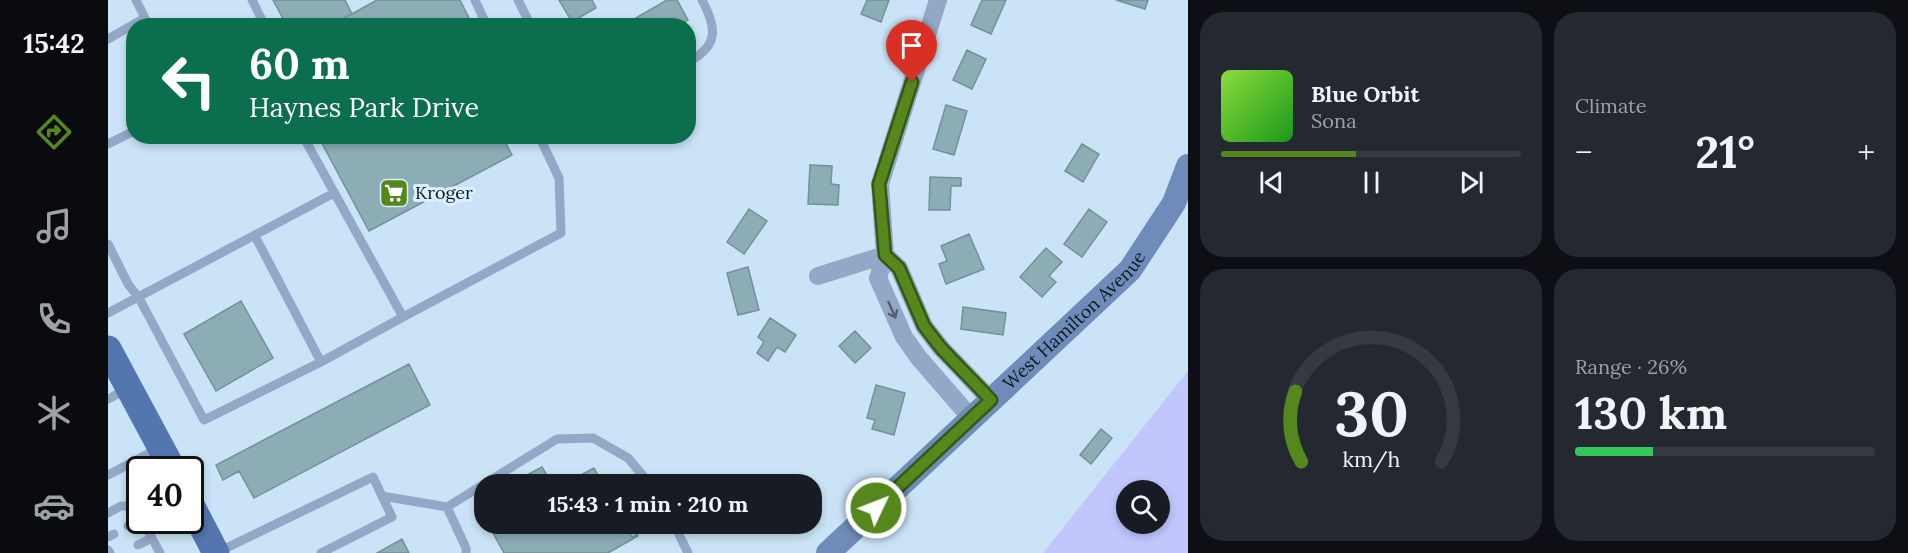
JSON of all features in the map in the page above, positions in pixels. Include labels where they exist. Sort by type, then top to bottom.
[{"type":"main road","points":[[108,349],[118,394],[165,456]]},
{"type":"main road","points":[[204,529],[216,553]]},
{"type":"street","points":[[938,0],[879,184],[885,255],[878,278],[904,337],[919,358],[971,418]]},
{"type":"street","name":"West Hamilton Avenue","points":[[828,553],[1130,270],[1174,203],[1188,166]]},
{"type":"street","points":[[818,276],[885,255]]},
{"type":"street","points":[[885,255],[899,268],[924,326],[991,400]]},
{"type":"street","points":[[919,358],[937,343]]},
{"type":"lane","points":[[136,0],[145,18]]},
{"type":"lane","points":[[252,0],[262,18]]},
{"type":"lane","points":[[475,0],[483,18]]},
{"type":"lane","points":[[518,0],[527,18]]},
{"type":"lane","points":[[696,57],[706,51],[713,31],[710,16],[702,0]]},
{"type":"lane","points":[[108,39],[126,31]]},
{"type":"lane","points":[[108,144],[126,134]]},
{"type":"lane","points":[[307,144],[403,317]]},
{"type":"lane","points":[[108,244],[204,420],[321,362],[561,232],[559,178],[543,144]]},
{"type":"lane","points":[[108,313],[334,193]]},
{"type":"lane","points":[[255,236],[321,362]]},
{"type":"lane","points":[[500,474],[557,439],[593,438],[628,458],[642,474]]},
{"type":"lane","points":[[108,476],[126,471]]},
{"type":"lane","points":[[216,553],[373,477],[392,517],[321,553]]},
{"type":"lane","points":[[382,496],[447,507],[474,490]]},
{"type":"lane","points":[[108,513],[126,505]]},
{"type":"lane","points":[[447,507],[466,548],[466,553]]},
{"type":"lane","points":[[150,534],[160,553]]},
{"type":"lane","points":[[679,534],[688,553]]},
{"type":"lane","points":[[138,545],[152,538]]},
{"type":"shaded area","points":[[1188,371],[1188,553],[1043,553]]},
{"type":"building","points":[[273,0],[345,0],[352,14],[345,18],[283,18]]},
{"type":"building","points":[[377,0],[460,0],[469,18],[344,18]]},
{"type":"building","points":[[559,0],[592,0],[596,8],[579,18],[570,18]]},
{"type":"building","points":[[667,0],[677,0],[687,18],[636,18]]},
{"type":"building","points":[[867,0],[889,0],[881,22],[861,14]]},
{"type":"building","points":[[982,0],[1006,0],[991,34],[971,25]]},
{"type":"building","points":[[1116,0],[1148,0],[1145,9]]},
{"type":"building","points":[[967,50],[986,59],[972,89],[953,80]]},
{"type":"building","points":[[946,105],[967,111],[954,155],[933,149]]},
{"type":"building","name":"Kroger","points":[[322,144],[506,144],[512,155],[369,231]]},
{"type":"building","points":[[1082,144],[1099,154],[1083,182],[1065,171]]},
{"type":"building","points":[[810,165],[832,166],[831,184],[839,185],[838,205],[808,204]]},
{"type":"building","points":[[930,177],[961,178],[961,186],[951,186],[950,210],[929,210]]},
{"type":"building","points":[[749,209],[767,221],[744,254],[727,242]]},
{"type":"building","points":[[1089,209],[1107,222],[1082,257],[1064,244]]},
{"type":"building","points":[[969,234],[984,269],[946,284],[939,264],[947,261],[941,246]]},
{"type":"building","points":[[1046,248],[1062,262],[1049,276],[1056,282],[1042,297],[1020,277]]},
{"type":"building","points":[[748,267],[759,310],[738,315],[727,273]]},
{"type":"building","points":[[241,301],[273,358],[216,391],[184,334]]},
{"type":"building","points":[[963,307],[1006,313],[1003,335],[961,329]]},
{"type":"building","points":[[770,318],[796,335],[785,352],[777,347],[768,361],[757,353],[764,342],[758,337]]},
{"type":"building","points":[[855,331],[871,348],[855,363],[839,346]]},
{"type":"building","points":[[409,364],[430,405],[254,498],[239,471],[223,480],[216,465]]},
{"type":"building","points":[[876,385],[905,393],[894,435],[872,429],[875,420],[867,418]]},
{"type":"building","points":[[1101,429],[1112,438],[1091,464],[1080,455]]},
{"type":"building","points":[[542,467],[546,474],[529,474]]},
{"type":"building","points":[[594,468],[597,474],[583,474]]},
{"type":"building","points":[[494,534],[630,534],[632,537],[637,534],[638,536],[608,553],[504,553]]},
{"type":"building","points":[[402,539],[409,553],[377,553]]},
{"type":"place","name":"Kroger","points":[[394,193]]},
{"type":"route","points":[[876,508],[991,400],[941,348],[924,326],[899,268],[885,255],[879,184],[912,82]]}]
